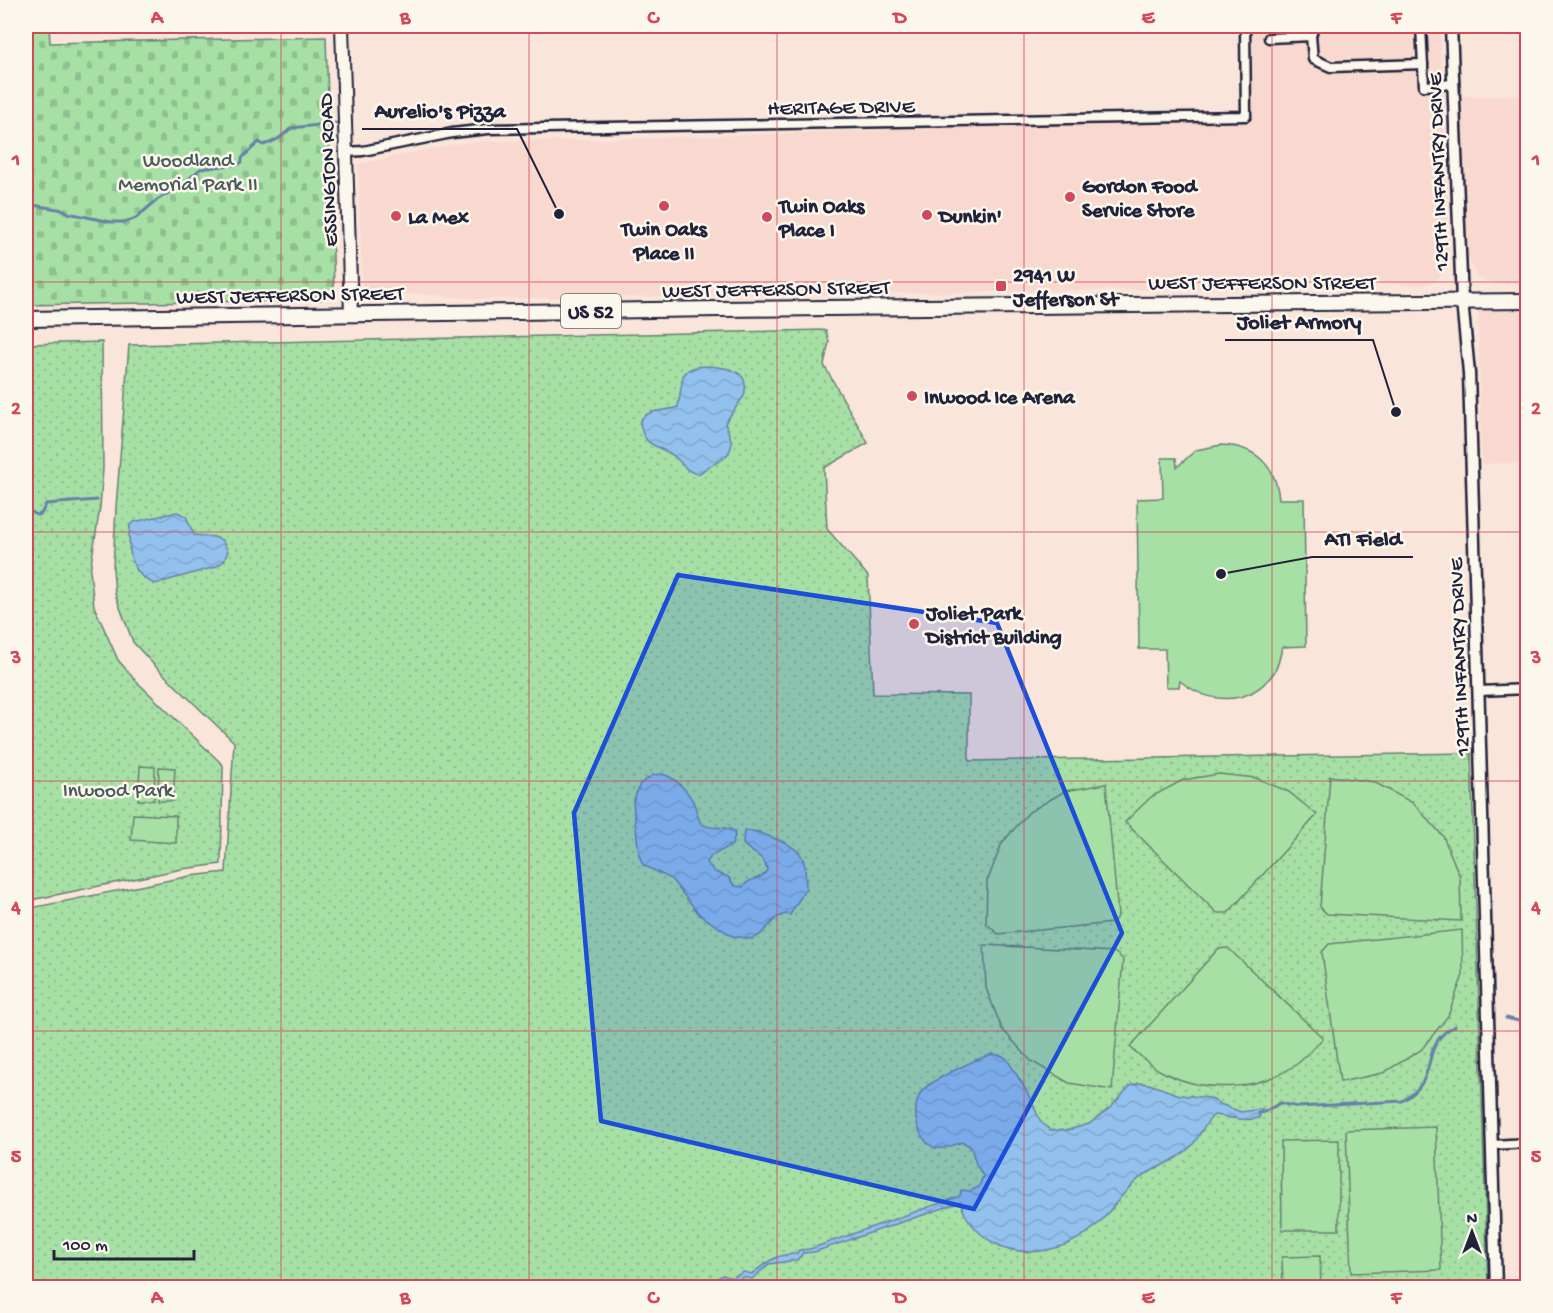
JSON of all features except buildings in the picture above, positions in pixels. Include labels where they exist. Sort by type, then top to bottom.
[{"type":"main road","name":"ESSINGTON ROAD","points":[[342,26],[351,314]]},
{"type":"main road","name":"WEST JEFFERSON STREET","points":[[26,319],[1462,301],[1526,298]]},
{"type":"street","name":"HERITAGE DRIVE","points":[[347,152],[363,151],[452,133],[488,129],[1246,116],[1245,26]]},
{"type":"street","points":[[1314,26],[1311,36],[1313,59],[1331,68],[1423,64]]},
{"type":"street","points":[[1421,26],[1424,86],[1453,84]]},
{"type":"street","name":"129TH INFANTRY DRIVE","points":[[1451,26],[1462,301],[1469,373],[1496,1287]]},
{"type":"street","points":[[1269,38],[1311,36]]},
{"type":"street","points":[[1479,691],[1527,689]]},
{"type":"street","points":[[1492,1145],[1527,1143]]},
{"type":"highlighted area","points":[[678,575],[997,623],[1122,933],[974,1209],[601,1121],[574,813]]},
{"type":"shaded area","points":[[1252,26],[1440,26],[1449,254],[1447,267],[1435,281],[1421,286],[1376,282],[1300,281],[1277,288],[478,299],[419,294],[374,294],[362,289],[358,164],[455,144],[486,141],[581,140],[1252,118]]},
{"type":"shaded area","points":[[1527,95],[1527,283],[1492,284],[1476,276],[1468,257],[1461,96]]},
{"type":"shaded area","points":[[1527,310],[1527,463],[1481,464],[1478,311]]},
{"type":"green space","name":"Woodland Memorial Park II","points":[[26,26],[49,26],[50,43],[326,37],[334,288],[330,296],[320,300],[26,305]]},
{"type":"green space","points":[[826,330],[829,342],[824,365],[868,443],[824,468],[827,529],[868,576],[873,694],[969,695],[969,761],[1471,753],[1488,1287],[26,1288],[26,909],[190,876],[226,872],[234,742],[133,642],[115,594],[113,568],[116,507],[129,345]]},
{"type":"green space","name":"Inwood Park","points":[[102,342],[103,469],[100,507],[90,571],[94,606],[118,660],[136,681],[223,765],[221,864],[182,869],[26,901],[26,344]]},
{"type":"green space","points":[[1221,445],[1244,449],[1262,460],[1274,477],[1279,499],[1304,499],[1306,646],[1282,647],[1275,671],[1263,685],[1240,697],[1228,698],[1216,698],[1203,694],[1180,681],[1179,687],[1166,687],[1165,649],[1139,649],[1137,499],[1163,498],[1162,458],[1176,458],[1177,467],[1196,450]]},
{"type":"green space","points":[[140,766],[155,767],[154,800],[138,800]]},
{"type":"green space","points":[[159,767],[175,768],[173,801],[158,801]]},
{"type":"green space","points":[[1219,774],[1256,778],[1289,792],[1317,815],[1228,913],[1217,913],[1125,822],[1151,797],[1183,780]]},
{"type":"green space","points":[[1330,776],[1374,782],[1413,803],[1443,836],[1460,877],[1461,921],[1327,914],[1320,907]]},
{"type":"green space","points":[[1106,784],[1118,915],[1113,923],[998,934],[986,923],[987,882],[1002,843],[1029,812],[1065,791]]},
{"type":"green space","points":[[133,814],[176,816],[176,843],[131,840]]},
{"type":"green space","points":[[1462,930],[1463,975],[1448,1016],[1421,1050],[1383,1073],[1340,1082],[1322,952],[1329,944]]},
{"type":"green space","points":[[984,945],[1114,952],[1123,959],[1112,1090],[1069,1083],[1031,1061],[1002,1029],[986,988]]},
{"type":"green space","points":[[1228,948],[1323,1038],[1297,1064],[1281,1073],[1247,1085],[1211,1086],[1193,1083],[1155,1068],[1130,1047],[1218,949]]},
{"type":"green space","points":[[1436,1127],[1441,1270],[1351,1273],[1346,1130]]},
{"type":"green space","points":[[1339,1140],[1339,1230],[1282,1230],[1281,1141]]},
{"type":"green space","points":[[1320,1256],[1321,1287],[1283,1287],[1282,1257]]},
{"type":"water","points":[[709,366],[737,372],[744,381],[745,387],[744,396],[725,423],[732,442],[727,455],[698,474],[688,470],[669,453],[648,442],[640,421],[652,412],[678,407],[685,373],[694,368]]},
{"type":"water","points":[[177,512],[186,516],[194,535],[222,540],[228,551],[224,561],[215,567],[155,584],[147,580],[135,568],[129,544],[130,525],[134,522]]},
{"type":"water","points":[[662,774],[673,779],[686,791],[702,824],[734,831],[732,845],[711,856],[707,863],[715,872],[728,877],[735,886],[743,887],[748,882],[762,876],[767,870],[764,861],[743,844],[744,830],[758,832],[786,843],[799,852],[805,866],[806,888],[790,915],[785,914],[776,918],[760,935],[752,939],[732,936],[700,915],[671,879],[643,865],[639,855],[633,802],[640,784],[653,775]]},
{"type":"water","points":[[993,1054],[1007,1059],[1026,1090],[1041,1122],[1050,1130],[1068,1130],[1089,1124],[1111,1107],[1130,1086],[1139,1083],[1149,1084],[1180,1095],[1210,1098],[1241,1112],[1262,1109],[1259,1118],[1253,1119],[1214,1115],[1190,1147],[1180,1156],[1138,1180],[1099,1223],[1076,1240],[1063,1246],[1049,1250],[1021,1251],[994,1243],[973,1225],[965,1214],[961,1202],[814,1252],[803,1253],[797,1260],[769,1264],[752,1279],[743,1277],[736,1281],[720,1281],[714,1287],[688,1287],[710,1285],[723,1275],[733,1278],[743,1272],[752,1274],[778,1257],[796,1254],[799,1250],[810,1249],[960,1196],[961,1190],[970,1191],[979,1187],[983,1176],[976,1164],[971,1147],[963,1142],[943,1148],[936,1148],[929,1144],[924,1139],[917,1123],[916,1105],[922,1091],[927,1086],[967,1064]]},
{"type":"waterway","points":[[26,204],[64,210],[68,213],[111,222],[126,222],[136,218],[200,169],[239,164],[242,158],[259,142],[263,145],[271,142],[291,128],[337,123]]},
{"type":"waterway","points":[[26,509],[37,515],[41,514],[46,504],[97,500]]},
{"type":"waterway","points":[[1506,1018],[1528,1023]]},
{"type":"waterway","points":[[1258,1113],[1280,1103],[1298,1107],[1402,1101],[1421,1085],[1437,1042],[1444,1033],[1455,1026]]},
{"type":"place","name":"Gordon Food Service Store","points":[[1070,197]]},
{"type":"place","name":"Twin Oaks Place II","points":[[664,206]]},
{"type":"place","name":"Aurelio's Pizza","points":[[559,214]]},
{"type":"place","name":"Dunkin'","points":[[927,215]]},
{"type":"place","name":"La Mex","points":[[396,216]]},
{"type":"place","name":"Twin Oaks Place I","points":[[767,217]]},
{"type":"place","name":"2941 W Jefferson St","points":[[1001,286]]},
{"type":"place","name":"Inwood Ice Arena","points":[[912,396]]},
{"type":"place","name":"Joliet Armory","points":[[1396,412]]},
{"type":"place","name":"ATI Field","points":[[1221,574]]},
{"type":"place","name":"Joliet Park District Building","points":[[914,624]]}]
